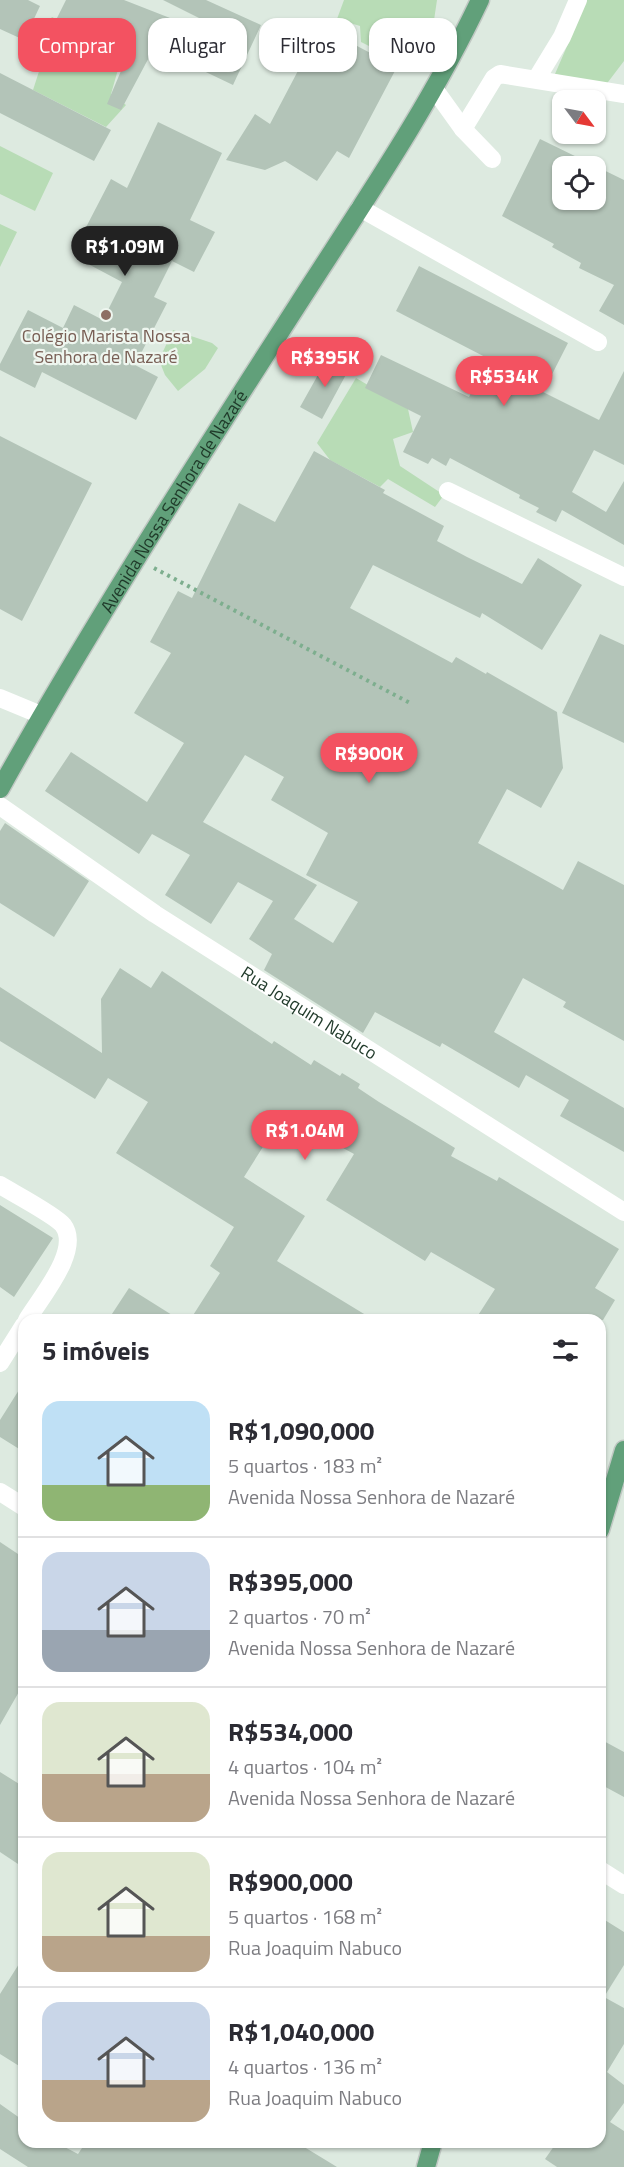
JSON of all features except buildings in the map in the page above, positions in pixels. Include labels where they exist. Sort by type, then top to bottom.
[{"type":"main road","name":"Avenida Nossa Senhora de Nazaré","points":[[0,789],[41,715],[137,560],[435,90],[480,0]]},
{"type":"main road","points":[[606,1510],[624,1449]]},
{"type":"main road","points":[[426,2167],[431,2148]]},
{"type":"street","points":[[537,78],[562,38],[578,0]]},
{"type":"street","points":[[463,129],[494,78],[500,74],[537,78],[624,94]]},
{"type":"street","points":[[435,90],[463,129],[492,159]]},
{"type":"street","points":[[360,208],[598,342]]},
{"type":"street","points":[[448,491],[624,577]]},
{"type":"street","points":[[0,698],[41,715]]},
{"type":"street","name":"Rua Joaquim Nabuco","points":[[0,806],[155,914],[624,1212]]},
{"type":"street","points":[[0,1185],[63,1225],[68,1239],[67,1256],[31,1314]]},
{"type":"street","points":[[0,1363],[18,1334]]},
{"type":"street","points":[[0,1492],[18,1503]]},
{"type":"street","points":[[606,1874],[624,1885]]},
{"type":"path","points":[[137,560],[410,704]]},
{"type":"green space","points":[[344,0],[437,0],[434,18],[369,18],[369,46],[361,42],[357,18],[337,18]]},
{"type":"green space","points":[[587,0],[624,0],[624,61],[605,86],[555,74]]},
{"type":"green space","points":[[39,72],[117,72],[111,94],[126,105],[106,127],[33,90]]},
{"type":"green space","points":[[0,146],[53,173],[35,211],[0,194]]},
{"type":"green space","points":[[0,224],[17,232],[0,267]]},
{"type":"green space","points":[[173,330],[212,343],[218,348],[205,369],[178,391],[165,375],[159,360]]},
{"type":"green space","points":[[356,378],[408,409],[413,432],[393,439],[400,466],[444,495],[435,507],[388,479],[380,487],[330,460],[317,443]]},
{"type":"place","name":"Colégio Marista Nossa Senhora de Nazaré","points":[[106,315]]}]
